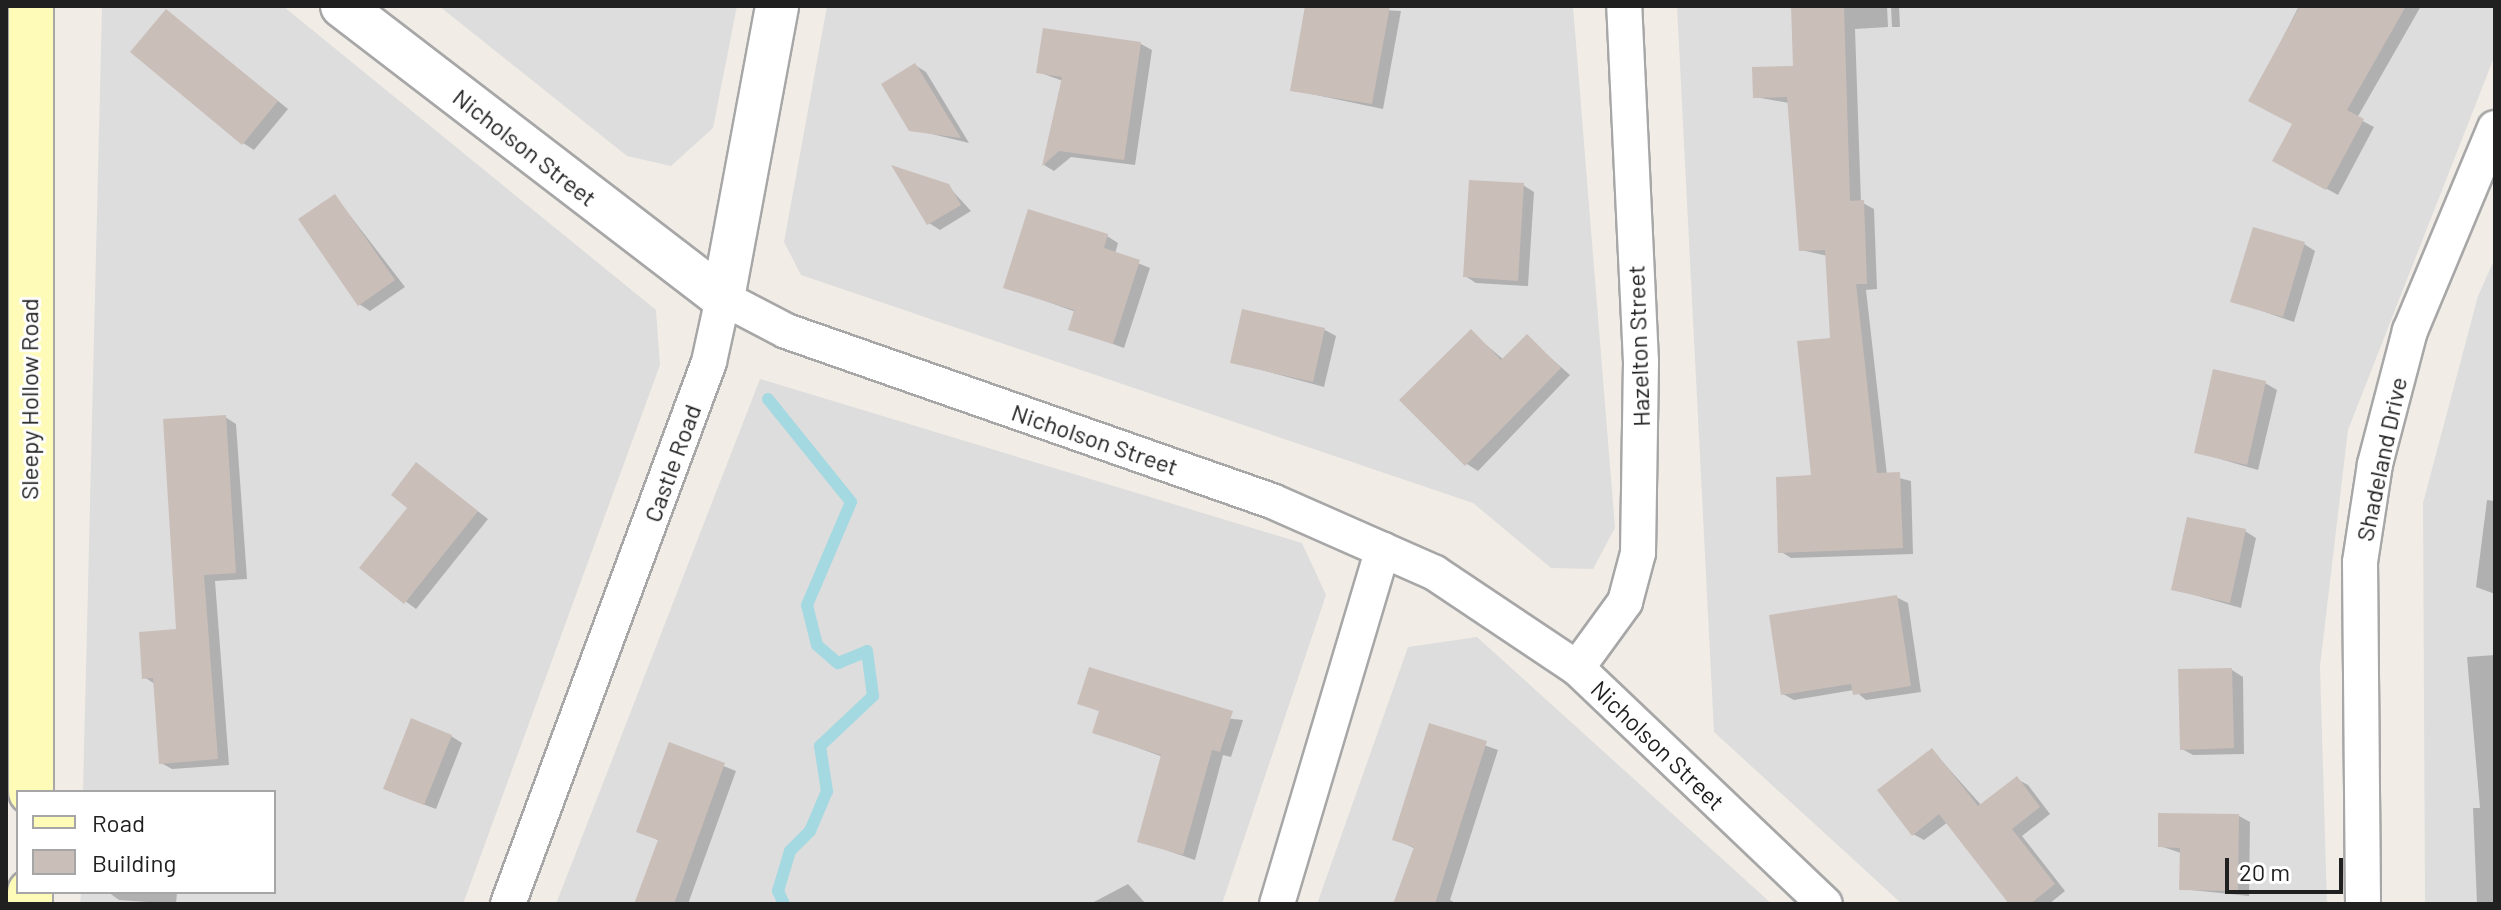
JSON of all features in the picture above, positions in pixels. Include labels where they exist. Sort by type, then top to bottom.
[{"type":"main road","name":"Sleepy Hollow Road","points":[[31,6],[19,729],[31,790]]},
{"type":"street","name":"Nicholson Street","points":[[342,6],[723,298],[786,331],[1272,501],[1383,549],[1501,611],[1577,668],[1825,904]]},
{"type":"street","name":"Castle Road","points":[[508,904],[709,362],[777,6]]},
{"type":"street","name":"Hazelton Street","points":[[1577,668],[1625,602],[1638,553],[1641,362],[1624,6]]},
{"type":"street","name":"Shadeland Drive","points":[[2363,904],[2360,562],[2375,464],[2420,303],[2495,128]]},
{"type":"street","points":[[1277,904],[1383,549]]},
{"type":"shaded area","points":[[102,6],[283,6],[656,310],[660,365],[463,904],[80,904],[81,894],[276,894],[276,790],[83,790]]},
{"type":"shaded area","points":[[439,6],[737,6],[713,128],[671,166],[627,156]]},
{"type":"shaded area","points":[[827,6],[1573,6],[1615,528],[1593,569],[1551,568],[1473,503],[801,275],[784,242]]},
{"type":"shaded area","points":[[1677,6],[2495,6],[2495,55],[2348,430],[2320,666],[2327,904],[1902,904],[1714,732]]},
{"type":"shaded area","points":[[2495,258],[2495,904],[2425,904],[2423,503],[2478,296]]},
{"type":"shaded area","points":[[760,379],[1302,543],[1326,595],[1222,904],[556,904]]},
{"type":"shaded area","points":[[1477,637],[1772,904],[1317,904],[1408,647]]},
{"type":"building","points":[[1305,6],[1390,6],[1372,104],[1290,91]]},
{"type":"building","points":[[1791,6],[1844,6],[1850,201],[1864,200],[1867,284],[1856,284],[1877,473],[1900,472],[1903,548],[1778,553],[1776,477],[1811,475],[1797,341],[1830,338],[1825,250],[1799,251],[1787,97],[1753,98],[1752,67],[1793,66]]},
{"type":"building","points":[[2300,6],[2406,6],[2347,110],[2364,119],[2326,190],[2272,161],[2292,124],[2248,101]]},
{"type":"building","points":[[166,9],[278,101],[242,145],[130,52]]},
{"type":"building","points":[[1043,28],[1141,42],[1124,160],[1059,151],[1042,166],[1062,77],[1036,73]]},
{"type":"building","points":[[915,63],[961,138],[909,131],[881,84]]},
{"type":"building","points":[[891,165],[949,184],[961,205],[927,225]]},
{"type":"building","points":[[1469,180],[1524,183],[1518,281],[1463,277]]},
{"type":"building","points":[[335,194],[395,280],[358,306],[298,219]]},
{"type":"building","points":[[1028,209],[1108,234],[1104,248],[1140,260],[1113,344],[1068,330],[1074,310],[1003,288]]},
{"type":"building","points":[[2253,227],[2305,242],[2283,317],[2230,302]]},
{"type":"building","points":[[1242,309],[1325,328],[1313,382],[1230,363]]},
{"type":"building","points":[[1471,329],[1501,360],[1527,334],[1561,368],[1465,466],[1399,400]]},
{"type":"building","points":[[2213,369],[2266,381],[2247,465],[2194,453]]},
{"type":"building","points":[[226,415],[236,573],[204,575],[218,759],[159,764],[153,678],[142,679],[139,632],[176,629],[163,419]]},
{"type":"building","points":[[416,462],[478,511],[404,604],[359,568],[407,508],[391,495]]},
{"type":"building","points":[[2187,517],[2246,529],[2230,603],[2171,590]]},
{"type":"building","points":[[1897,595],[1911,686],[1853,695],[1851,684],[1781,695],[1769,615]]},
{"type":"building","points":[[1089,667],[1233,711],[1220,752],[1212,750],[1183,855],[1137,842],[1161,755],[1092,733],[1099,711],[1077,704]]},
{"type":"building","points":[[2232,668],[2234,748],[2180,750],[2178,669]]},
{"type":"building","points":[[411,718],[452,735],[424,805],[383,789]]},
{"type":"building","points":[[1429,723],[1487,741],[1435,904],[1393,904],[1414,847],[1392,840]]},
{"type":"building","points":[[669,742],[725,763],[674,904],[634,904],[658,840],[636,832]]},
{"type":"building","points":[[1932,748],[1978,806],[2017,776],[2040,807],[2012,829],[2055,884],[2030,904],[2009,904],[1939,814],[1912,836],[1877,790]]},
{"type":"building","points":[[2158,813],[2239,814],[2238,891],[2179,890],[2180,848],[2158,847]]},
{"type":"waterway","points":[[768,399],[851,502],[807,605],[817,645],[838,663],[867,651],[873,696],[820,746],[827,791],[810,831],[790,851],[778,891],[784,904]]}]
